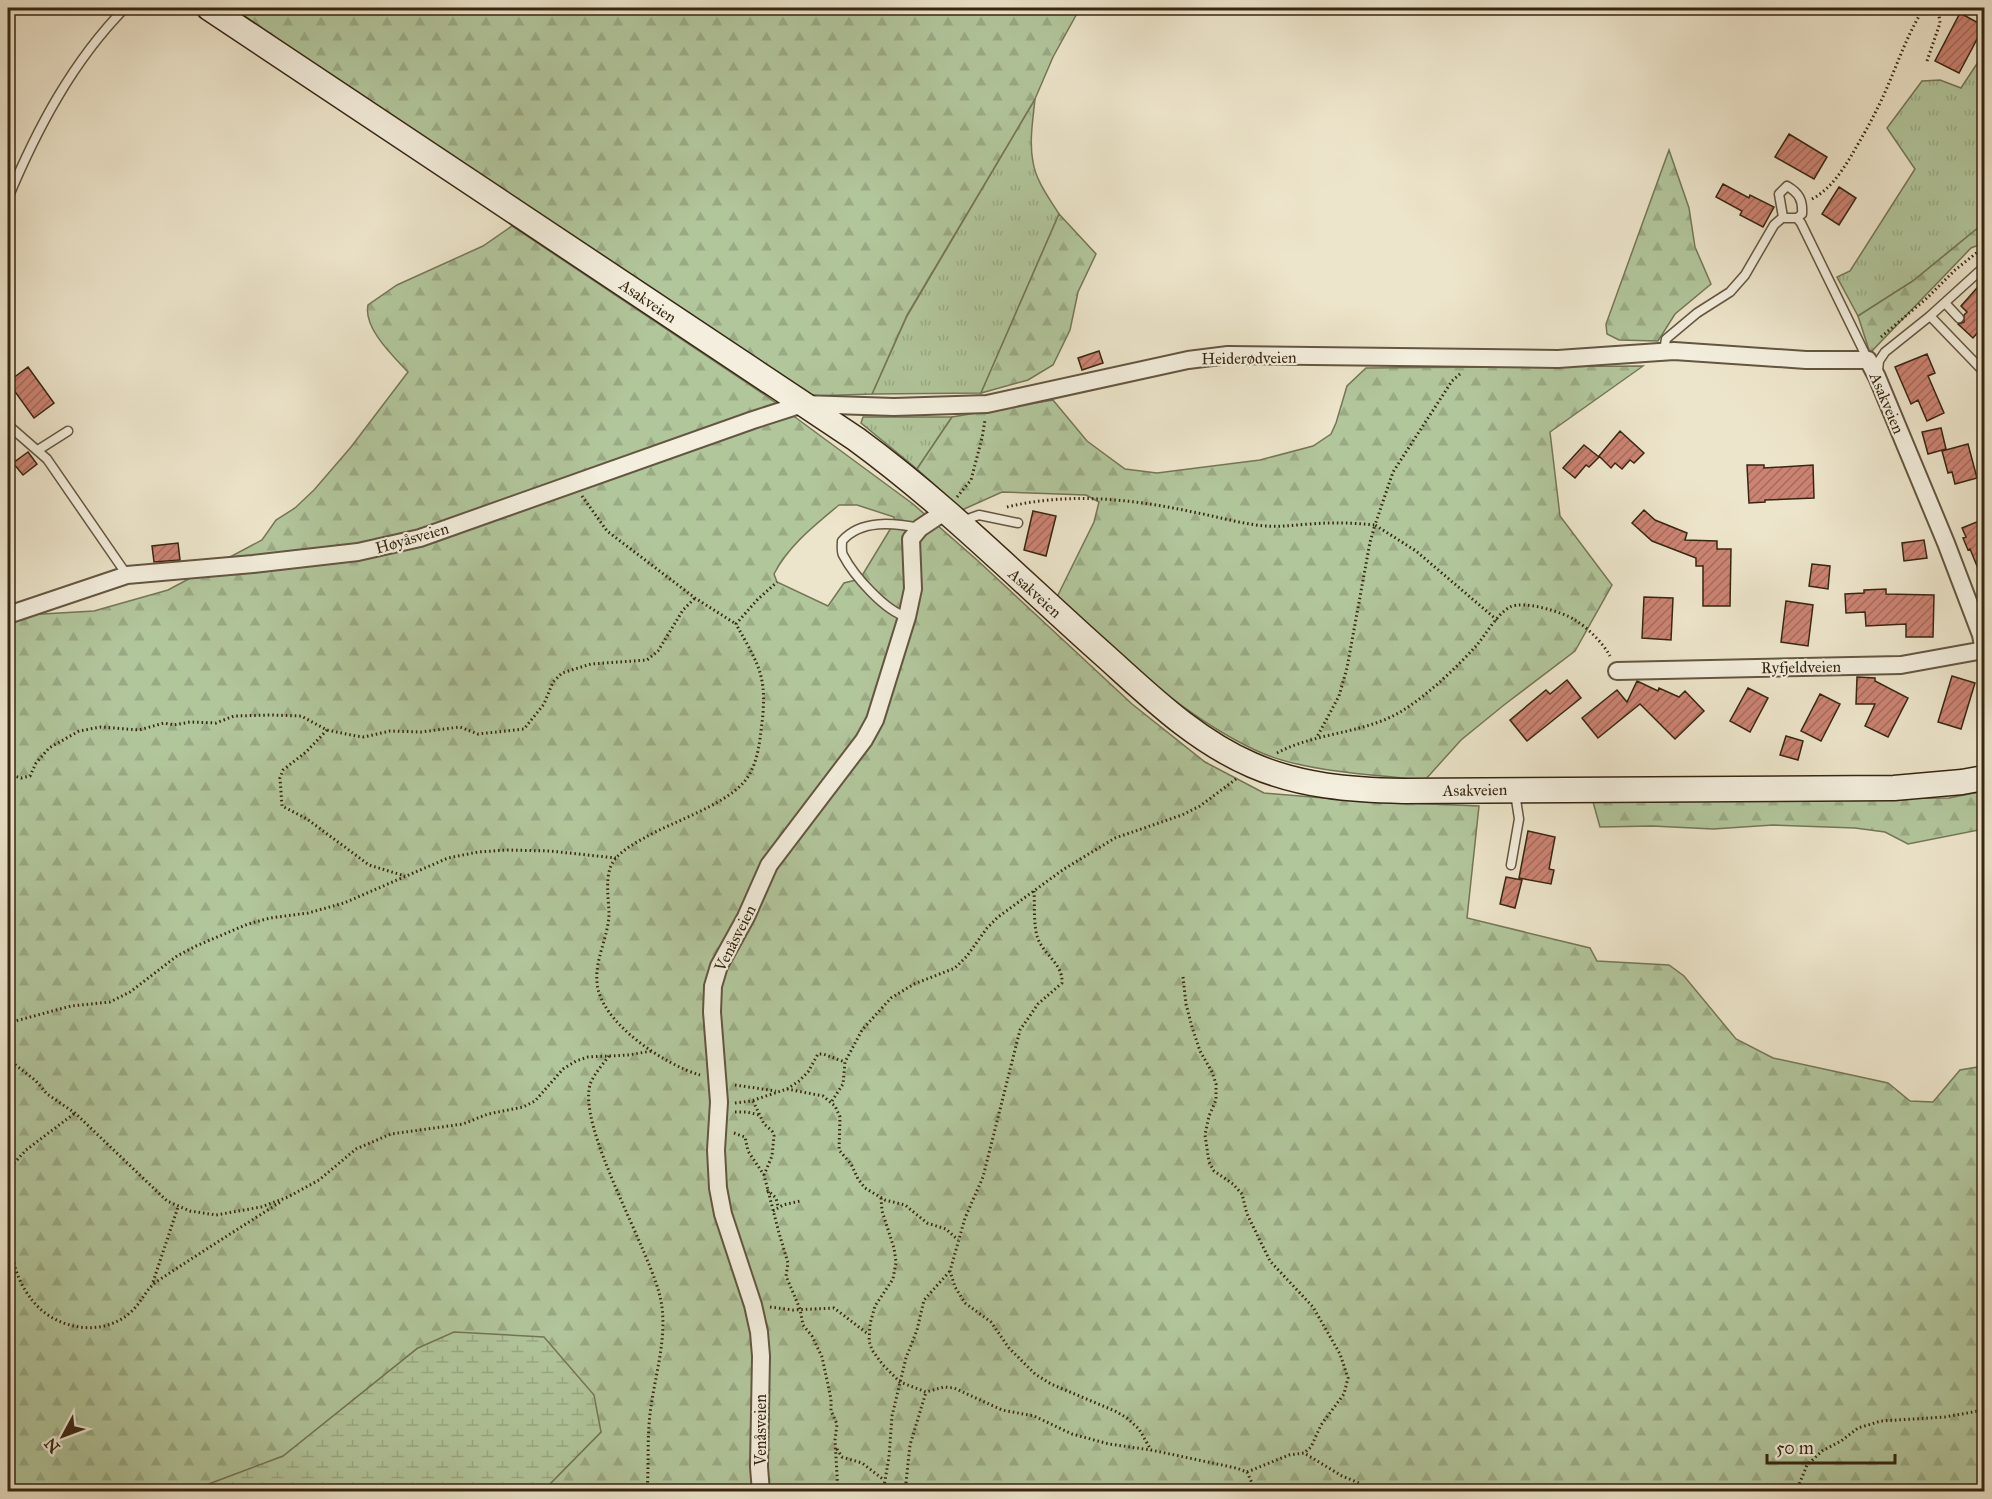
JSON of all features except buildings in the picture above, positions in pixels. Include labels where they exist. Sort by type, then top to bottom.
[{"type":"main road","name":"Asakveien","points":[[208,8],[885,460],[962,516],[1018,578],[1174,717],[1216,747],[1254,766],[1301,782],[1345,788],[1403,791],[1894,788],[1984,778]]},
{"type":"street","name":"Heiderødveien","points":[[803,404],[894,407],[987,404],[1188,360],[1228,355],[1558,359],[1664,351]]},
{"type":"street","name":"Asakveien","points":[[1664,351],[1806,360],[1867,357],[1984,642]]},
{"type":"street","name":"Høyåsveien","points":[[8,615],[127,575],[253,564],[384,547],[420,538],[803,404]]},
{"type":"street","points":[[920,528],[962,516]]},
{"type":"street","name":"Venåsveien","points":[[761,1491],[759,1467],[761,1356],[753,1306],[720,1201],[713,986],[719,966],[746,917],[769,865],[864,740],[875,720],[907,617],[913,589],[911,539],[920,528]]},
{"type":"street","name":"Ryfjeldveien","points":[[1617,671],[1901,665],[1984,642]]},
{"type":"lane","points":[[8,198],[38,132],[62,88],[88,50],[125,8]]},
{"type":"lane","points":[[1783,218],[1779,194],[1787,186],[1797,191],[1803,204],[1802,214],[1797,219]]},
{"type":"lane","points":[[1664,351],[1666,339],[1697,314],[1730,292],[1745,274],[1774,225],[1783,218],[1797,219],[1801,223],[1867,357]]},
{"type":"lane","points":[[1877,377],[1878,361],[1885,352],[1930,316],[1984,267]]},
{"type":"lane","points":[[1945,303],[1959,318]]},
{"type":"lane","points":[[1930,316],[1984,372]]},
{"type":"lane","points":[[8,425],[47,459],[127,575]]},
{"type":"lane","points":[[38,450],[68,430]]},
{"type":"lane","points":[[962,516],[1018,523]]},
{"type":"lane","points":[[907,617],[896,614],[860,579],[842,553],[842,542],[847,535],[875,524],[894,523],[920,528]]},
{"type":"lane","points":[[1511,866],[1519,819],[1515,790]]},
{"type":"path","points":[[1803,204],[1821,194],[1838,176],[1859,143],[1877,110],[1905,44],[1924,8]]},
{"type":"path","points":[[1927,61],[1940,23],[1938,8]]},
{"type":"path","points":[[1867,357],[1886,332],[1984,247]]},
{"type":"path","points":[[1317,738],[1339,696],[1347,668],[1370,542],[1393,472],[1452,381],[1476,358]]},
{"type":"path","points":[[987,404],[982,438],[962,516],[1027,502],[1084,498],[1112,499],[1270,526],[1340,523],[1375,525],[1416,551],[1497,620]]},
{"type":"path","points":[[574,485],[607,531],[695,598],[736,624],[763,676],[763,717],[755,764],[744,782],[726,798],[670,823],[628,848],[612,863],[608,874],[609,918],[596,979],[598,990],[608,1009],[618,1021],[631,1035],[652,1051],[691,1072],[717,1080],[777,1091]]},
{"type":"path","points":[[736,624],[777,582]]},
{"type":"path","points":[[8,774],[21,778],[30,776],[36,763],[49,748],[79,731],[101,727],[138,730],[164,723],[174,725],[190,722],[216,723],[234,716],[270,715],[301,716],[327,730],[363,737],[390,731],[421,732],[460,727],[478,734],[524,729],[544,704],[553,682],[562,673],[591,664],[647,660],[658,651],[684,610],[695,598]]},
{"type":"path","points":[[832,1101],[843,1084],[845,1062],[862,1030],[891,998],[914,984],[955,968],[968,956],[992,923],[1064,869],[1115,838],[1163,823],[1200,806],[1254,766],[1287,748],[1385,720],[1402,711],[1460,661],[1510,607],[1523,605],[1569,616],[1592,634],[1608,653],[1617,671]]},
{"type":"path","points":[[327,730],[306,752],[283,770],[280,778],[282,806],[307,819],[369,865],[406,877]]},
{"type":"path","points":[[8,1023],[71,1006],[110,1002],[130,992],[177,956],[238,928],[270,918],[324,910],[448,858],[478,852],[507,850],[550,851],[616,858]]},
{"type":"path","points":[[883,1491],[889,1457],[892,1416],[906,1358],[917,1330],[923,1303],[927,1295],[950,1271],[965,1218],[983,1177],[1020,1030],[1038,1004],[1062,983],[1058,965],[1042,948],[1037,936],[1034,891]]},
{"type":"path","points":[[1184,977],[1186,1004],[1192,1027],[1200,1051],[1216,1084],[1216,1100],[1209,1116],[1205,1135],[1209,1162],[1214,1172],[1233,1184],[1242,1194],[1247,1214],[1270,1260],[1313,1307],[1340,1354],[1348,1378],[1344,1394],[1321,1425],[1311,1447],[1304,1453]]},
{"type":"path","points":[[152,1284],[288,1197],[319,1180],[356,1149],[376,1140],[407,1131],[463,1124],[488,1114],[524,1107],[544,1093],[563,1069],[588,1057],[652,1051]]},
{"type":"path","points":[[787,1089],[803,1077],[818,1054],[845,1062]]},
{"type":"path","points":[[609,1056],[591,1083],[589,1102],[592,1123],[603,1158],[655,1278],[664,1317],[650,1414],[647,1491]]},
{"type":"path","points":[[8,1059],[36,1081],[47,1094],[75,1113],[146,1182],[178,1207],[205,1215],[226,1215],[261,1207],[288,1197]]},
{"type":"path","points":[[718,1106],[753,1101],[787,1089],[832,1101],[840,1117],[838,1150],[850,1164],[860,1184],[881,1198],[905,1205],[927,1223],[946,1229],[958,1240]]},
{"type":"path","points":[[753,1101],[759,1115],[774,1136],[772,1156],[764,1175]]},
{"type":"path","points":[[718,1106],[759,1115]]},
{"type":"path","points":[[8,1170],[26,1150],[75,1113]]},
{"type":"path","points":[[717,1133],[742,1134],[746,1139],[748,1151],[764,1175],[788,1263],[786,1276],[800,1309],[802,1325],[812,1336],[822,1357],[831,1399],[831,1411],[837,1424],[838,1491]]},
{"type":"path","points":[[767,1191],[776,1198],[778,1207]]},
{"type":"path","points":[[881,1198],[882,1211],[896,1262],[893,1279],[875,1306],[870,1324],[870,1345],[876,1356],[900,1382],[926,1392],[944,1387],[954,1388],[995,1408],[1015,1414],[1034,1416],[1072,1434],[1109,1444],[1221,1464],[1247,1472],[1289,1455],[1304,1453],[1359,1483],[1368,1491]]},
{"type":"path","points":[[773,1211],[778,1207],[800,1201]]},
{"type":"path","points":[[8,1210],[13,1222],[13,1255],[16,1270],[24,1288],[37,1307],[67,1326],[91,1328],[117,1322],[133,1310],[152,1284],[178,1207]]},
{"type":"path","points":[[950,1271],[955,1287],[965,1303],[991,1322],[1010,1348],[1035,1374],[1051,1384],[1127,1418],[1139,1429],[1151,1450]]},
{"type":"path","points":[[753,1306],[792,1310],[834,1308],[869,1335]]},
{"type":"path","points":[[905,1491],[910,1446],[926,1392]]},
{"type":"path","points":[[1796,1491],[1808,1465],[1822,1451],[1841,1441],[1858,1428],[1881,1422],[1945,1417],[1984,1410]]},
{"type":"path","points":[[836,1447],[842,1457],[862,1463],[884,1480]]},
{"type":"path","points":[[1311,1447],[1313,1457]]},
{"type":"path","points":[[1247,1472],[1257,1491]]},
{"type":"path","points":[[859,1491],[883,1486]]},
{"type":"green space","points":[[233,8],[1080,8],[1053,57],[1035,99],[907,315],[872,394],[813,396],[343,84]]},
{"type":"green space","points":[[1984,53],[1984,229],[1979,227],[1913,281],[1858,316],[1837,277],[1850,271],[1915,169],[1887,128],[1922,81],[1940,80],[1961,88]]},
{"type":"green space","points":[[1035,99],[1031,139],[1033,162],[1040,183],[1059,214],[981,393],[872,394],[907,316]]},
{"type":"green space","points":[[1669,150],[1689,208],[1695,247],[1711,284],[1675,314],[1658,341],[1619,340],[1607,334],[1606,324]]},
{"type":"green space","points":[[1059,214],[1096,254],[1078,292],[1070,330],[1053,365],[1028,380],[981,393]]},
{"type":"green space","points":[[512,226],[765,395],[913,504],[977,560],[1132,704],[1205,762],[1264,793],[1359,801],[1479,806],[1467,918],[1590,948],[1597,961],[1669,965],[1684,976],[1736,1039],[1773,1058],[1888,1083],[1910,1101],[1933,1102],[1960,1070],[1984,1066],[1984,1491],[543,1491],[601,1432],[418,1348],[284,1456],[201,1487],[150,1492],[8,1492],[8,616],[94,611],[168,590],[262,540],[276,520],[295,508],[314,490],[351,447],[408,372],[380,341],[370,323],[368,305],[397,285],[483,246]],"holes":[[[839,505],[857,505],[894,517],[894,523],[860,579],[844,583],[828,606],[777,582],[774,574],[803,536]]]},
{"type":"green space","points":[[1979,227],[1984,229],[1984,243],[1971,248],[1870,353],[1858,316],[1913,281]]},
{"type":"green space","points":[[1643,366],[1550,432],[1560,516],[1612,585],[1575,651],[1461,740],[1425,780],[1316,768],[1255,750],[1201,719],[1126,661],[1056,599],[1094,522],[1099,502],[1086,495],[1002,492],[962,510],[917,469],[952,417],[1053,400],[1087,441],[1125,469],[1157,473],[1260,460],[1313,446],[1331,434],[1347,386],[1366,368]]},
{"type":"green space","points":[[863,417],[952,417],[917,469],[861,423]]},
{"type":"green space","points":[[1984,791],[1984,829],[1908,844],[1885,832],[1855,828],[1773,825],[1713,829],[1652,826],[1600,827],[1593,802],[1949,798]]},
{"type":"green space","points":[[454,1332],[544,1337],[594,1395],[601,1432],[543,1491],[150,1491],[201,1487],[283,1456],[418,1348]]}]
